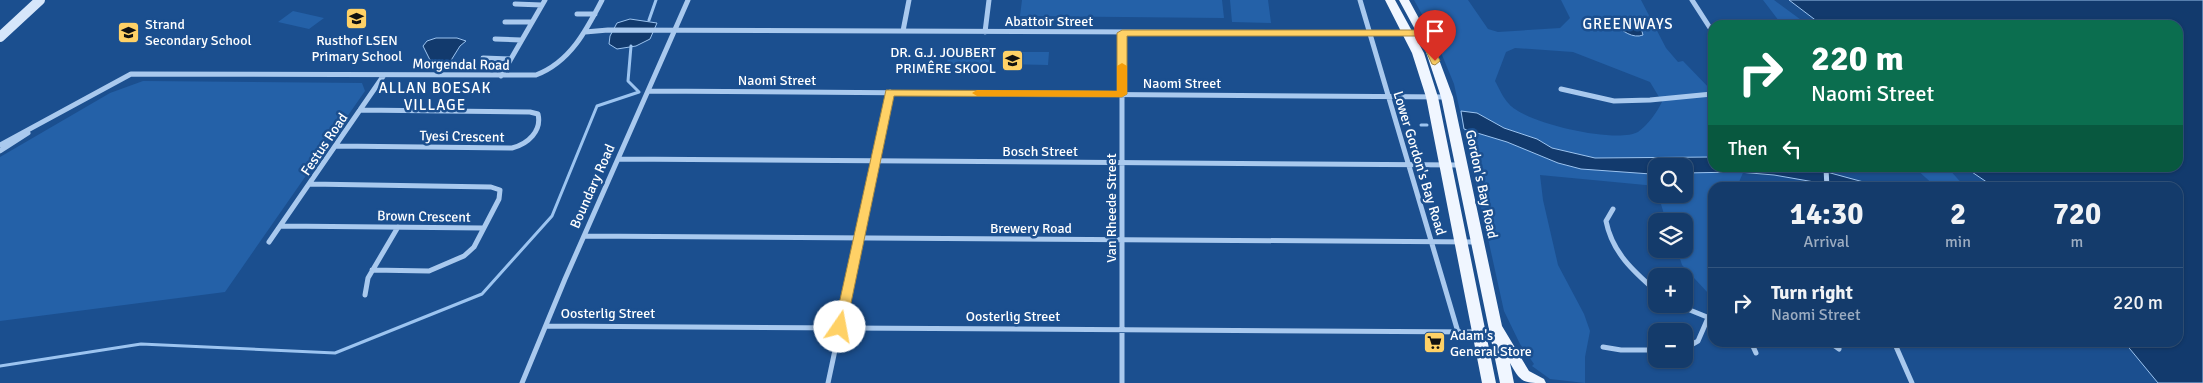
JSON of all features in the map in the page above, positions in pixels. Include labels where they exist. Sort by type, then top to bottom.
[{"type":"main road","points":[[0,37],[40,0]]},
{"type":"main road","points":[[1390,0],[1410,34],[1432,96],[1489,383]]},
{"type":"main road","name":"Gordon's Bay Road","points":[[1404,0],[1423,33],[1447,97],[1507,383]]},
{"type":"main road","points":[[1494,322],[1524,375],[1539,383]]},
{"type":"street","name":"Morgendal Road","points":[[0,145],[131,74],[536,75],[552,70],[565,60],[585,32],[602,0]]},
{"type":"street","name":"Boundary Road","points":[[522,383],[584,236],[688,0]]},
{"type":"street","points":[[903,31],[909,0]]},
{"type":"street","points":[[985,32],[989,0]]},
{"type":"street","name":"Lower Gordon's Bay Road","points":[[1360,0],[1458,332]]},
{"type":"street","points":[[1692,0],[1708,25]]},
{"type":"street","points":[[515,4],[543,2]]},
{"type":"street","points":[[501,76],[543,2]]},
{"type":"street","points":[[577,14],[594,14]]},
{"type":"street","points":[[505,22],[532,22]]},
{"type":"street","points":[[585,32],[674,30]]},
{"type":"street","name":"Abattoir Street","points":[[674,30],[1423,33]]},
{"type":"street","name":"Van Rheede Street","points":[[1122,33],[1122,383]]},
{"type":"street","points":[[496,40],[521,40]]},
{"type":"street","points":[[483,58],[510,59]]},
{"type":"street","name":"Festus Road","points":[[269,242],[384,75]]},
{"type":"street","points":[[1561,89],[1614,101],[1650,100],[1708,94]]},
{"type":"street","name":"Naomi Street","points":[[648,91],[1447,97]]},
{"type":"street","points":[[828,383],[890,92]]},
{"type":"street","name":"Tyesi Crescent","points":[[336,146],[512,148],[523,145],[531,138],[540,120],[538,114],[530,112],[360,110]]},
{"type":"street","name":"Morgendal Road","points":[[0,150],[32,129]]},
{"type":"street","name":"Bosch Street","points":[[618,159],[1461,165]]},
{"type":"street","name":"Brown Crescent","points":[[281,226],[483,228],[501,194],[497,188],[310,184]]},
{"type":"street","points":[[1613,209],[1606,221],[1607,231],[1613,246],[1630,268],[1648,284]]},
{"type":"street","points":[[365,295],[365,287],[372,270],[398,227]]},
{"type":"street","points":[[372,270],[435,270],[470,252],[483,228]]},
{"type":"street","name":"Brewery Road","points":[[584,236],[1478,242]]},
{"type":"street","points":[[1693,311],[1708,317]]},
{"type":"street","points":[[1693,344],[1698,341],[1708,322]]},
{"type":"street","name":"Oosterlig Street","points":[[546,326],[1479,332]]},
{"type":"street","points":[[1603,347],[1621,350],[1648,350]]},
{"type":"street","points":[[1753,347],[1756,354]]},
{"type":"street","points":[[1896,347],[1912,383]]},
{"type":"shaded area","points":[[1022,0],[1222,0],[1224,18],[1020,16]]},
{"type":"shaded area","points":[[1230,0],[1268,0],[1271,23],[1232,22]]},
{"type":"shaded area","points":[[1414,0],[1468,0],[1488,29],[1498,32],[1560,28],[1570,18],[1561,0],[1641,0],[1666,48],[1678,62],[1683,61],[1708,87],[1708,172],[1743,172],[1739,182],[1708,182],[1708,293],[1693,277],[1693,268],[1685,268],[1680,258],[1693,258],[1693,213],[1664,213],[1661,203],[1693,203],[1693,158],[1648,158],[1648,185],[1540,175],[1543,200],[1558,265],[1584,314],[1590,331],[1585,357],[1585,383],[1550,379],[1532,366],[1534,364],[1520,344],[1504,311],[1454,84],[1435,38]],"holes":[[[1515,48],[1573,52],[1650,82],[1662,102],[1652,118],[1638,132],[1627,135],[1592,133],[1571,130],[1533,118],[1518,111],[1507,102],[1495,81],[1506,52]]]},
{"type":"shaded area","points":[[1763,0],[1774,0],[1801,20],[1778,20]]},
{"type":"shaded area","points":[[1789,0],[2203,0],[2203,383],[2158,383],[2128,347],[2183,347],[2183,182],[1987,182],[1972,172],[2183,172],[2183,20],[1815,20]]},
{"type":"shaded area","points":[[293,11],[324,18],[309,29],[278,22]]},
{"type":"shaded area","points":[[1624,18],[1640,24],[1643,35],[1635,36],[1624,32],[1615,24],[1619,19]]},
{"type":"shaded area","points":[[630,19],[657,23],[650,39],[636,46],[617,49],[609,44],[610,36],[617,23]]},
{"type":"shaded area","points":[[436,38],[457,38],[466,41],[460,46],[450,62],[438,63],[430,60],[423,46],[427,41]]},
{"type":"shaded area","points":[[949,51],[990,52],[989,64],[947,64]]},
{"type":"shaded area","points":[[1008,52],[1049,52],[1048,65],[1007,64]]},
{"type":"shaded area","points":[[143,81],[362,83],[365,91],[225,292],[0,321],[0,157],[110,93]]},
{"type":"shaded area","points":[[1461,111],[1477,113],[1504,128],[1537,139],[1552,148],[1595,158],[1708,157],[1708,172],[1739,172],[1693,173],[1693,158],[1648,158],[1648,173],[1581,169],[1558,163],[1507,142],[1464,129]]},
{"type":"shaded area","points":[[1739,172],[1827,172],[1864,182],[1814,182],[1774,175]]},
{"type":"shaded area","points":[[1919,172],[1952,172],[1961,182],[1930,182]]},
{"type":"waterway","points":[[649,20],[656,0]]},
{"type":"waterway","points":[[0,366],[141,344],[335,353],[482,294],[552,216],[597,106],[639,92],[628,81],[631,46]]},
{"type":"waterway","points":[[1421,125],[1427,125]]},
{"type":"slow traffic","points":[[977,93],[1122,94],[1122,66]]},
{"type":"place","name":"Rusthof LSEN Primary School","points":[[357,18]]},
{"type":"place","name":"Strand Secondary School","points":[[129,32]]},
{"type":"place","name":"DR. G.J. JOUBERT PRIMÊRE SKOOL","points":[[1012,60]]},
{"type":"place","name":"Adam's General Store","points":[[1434,343]]},
{"type":"district","name":"GREENWAYS","points":[[1628,24]]},
{"type":"district","name":"ALLAN BOESAK VILLAGE","points":[[435,96]]},
{"type":"route","points":[[840,327],[881,127],[890,92],[1122,94],[1122,33],[1423,33],[1435,61]]}]
